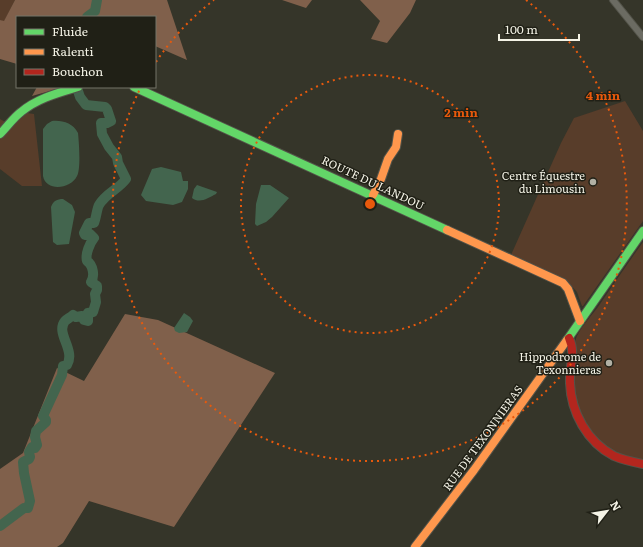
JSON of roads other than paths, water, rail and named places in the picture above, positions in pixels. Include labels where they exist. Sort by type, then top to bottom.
[{"type":"street","points":[[616,1],[643,37]]},
{"type":"street","points":[[0,134],[21,112],[32,104],[54,94],[75,88]]},
{"type":"street","name":"ROUTE DU LANDOU","points":[[136,88],[563,283],[568,288],[580,321]]},
{"type":"street","points":[[373,195],[381,179],[388,159],[396,147],[398,134]]},
{"type":"street","name":"RUE DE TEXONNIERAS","points":[[415,547],[452,500],[569,338],[643,231]]},
{"type":"street","points":[[569,338],[573,348],[570,382],[572,404],[584,430],[600,446],[610,453],[621,459],[643,464]]},
{"type":"waterway","points":[[88,16],[95,11],[97,0]]},
{"type":"waterway","points":[[0,526],[24,508],[28,508],[30,501],[23,462],[29,459],[29,452],[32,447],[35,448],[37,445],[35,437],[36,431],[46,422],[43,416],[62,375],[63,366],[67,365],[69,359],[68,348],[62,331],[65,321],[73,315],[76,317],[82,316],[84,320],[88,321],[88,313],[93,312],[96,302],[95,294],[97,286],[91,282],[93,271],[91,265],[87,261],[88,249],[94,238],[90,234],[85,235],[84,233],[89,223],[94,223],[98,206],[126,179],[118,163],[117,157],[109,147],[102,134],[101,123],[111,121],[107,109],[105,107],[86,105],[80,97],[78,91]]},
{"type":"place","name":"Centre Équestre du Limousin","points":[[593,182]]},
{"type":"place","name":"Hippodrome de Texonnieras","points":[[609,363]]}]
